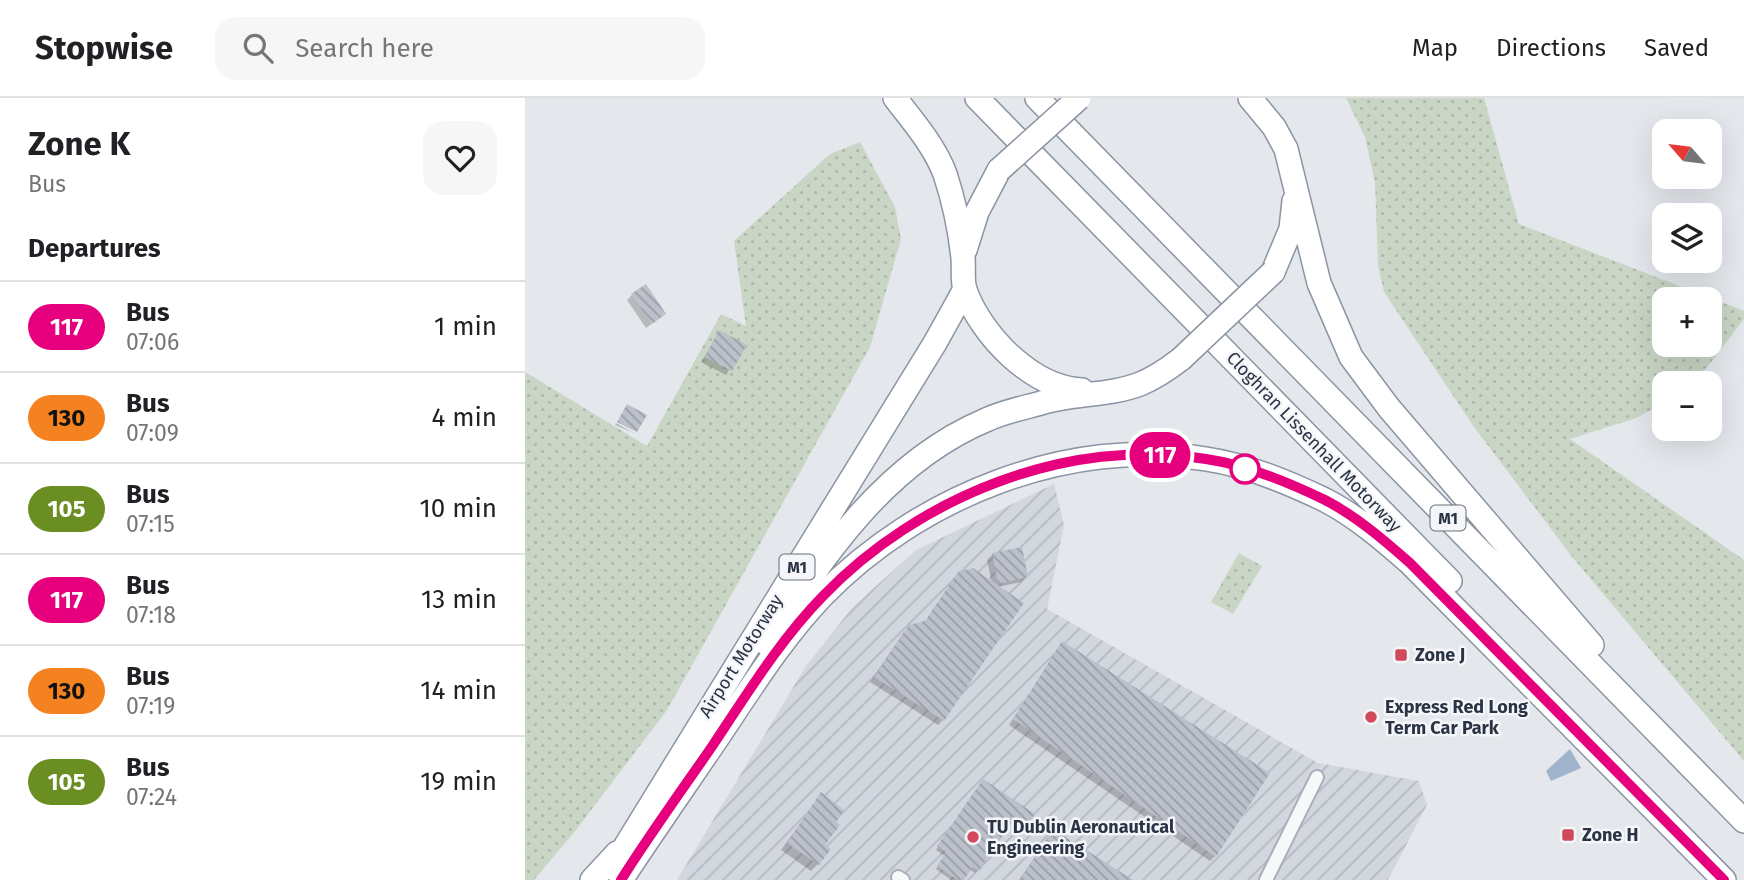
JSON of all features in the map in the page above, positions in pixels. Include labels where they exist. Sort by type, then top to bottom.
[{"type":"highway","name":"M1","points":[[895,98],[918,128],[944,172],[963,257],[965,289],[986,332],[1023,366],[1075,390],[1106,391]]},
{"type":"highway","name":"Cloghran Lissenhall Motorway","points":[[977,98],[1425,555],[1735,880]]},
{"type":"highway","name":"M1","points":[[1037,98],[1744,819]]},
{"type":"highway","name":"M1","points":[[963,257],[977,212],[999,170],[1079,98]]},
{"type":"highway","name":"M1","points":[[1250,98],[1274,127],[1286,149],[1319,283],[1351,357],[1368,382],[1509,550],[1744,819]]},
{"type":"highway","name":"M1","points":[[616,879],[811,573],[865,507],[921,460],[986,420],[1059,397],[1139,385],[1181,359],[1273,272],[1291,229],[1295,187]]},
{"type":"highway","name":"Airport Motorway","points":[[616,879],[626,844],[935,343],[965,289]]},
{"type":"highway","name":"Airport Motorway","points":[[616,879],[758,678],[798,626],[823,596],[895,537],[943,507],[974,492],[1046,467],[1122,455],[1163,455],[1206,459],[1286,483],[1328,501],[1376,534],[1410,563],[1724,880]]},
{"type":"highway","name":"M1","points":[[592,880],[626,844]]},
{"type":"street","points":[[1266,880],[1317,777]]},
{"type":"shaded area","points":[[1054,484],[1064,525],[1047,609],[1318,763],[1419,781],[1427,805],[1388,880],[677,880],[806,666],[853,607],[916,550]]},
{"type":"green space","points":[[1346,98],[1484,98],[1519,224],[1682,287],[1652,287],[1652,357],[1715,357],[1703,371],[1652,371],[1652,409],[1636,418],[1570,439],[1744,560],[1744,761],[1573,558],[1474,427],[1384,292],[1378,265],[1375,182],[1365,137]]},
{"type":"green space","points":[[860,142],[895,207],[901,239],[870,347],[667,710],[576,830],[534,880],[525,880],[525,372],[647,446],[721,314],[746,326],[734,241],[830,154]]},
{"type":"green space","points":[[1722,302],[1744,311],[1744,319],[1722,348]]},
{"type":"green space","points":[[1239,553],[1262,566],[1233,614],[1211,602]]},
{"type":"water","points":[[1570,749],[1581,768],[1551,781],[1546,771]]},
{"type":"building","points":[[646,284],[666,314],[652,324],[631,294]]},
{"type":"building","points":[[719,330],[747,345],[732,371],[705,357]]},
{"type":"building","points":[[627,404],[647,415],[637,432],[617,422]]},
{"type":"building","points":[[1022,547],[1028,577],[998,584],[992,553]]},
{"type":"building","points":[[973,568],[1024,603],[944,721],[874,677],[909,625],[925,621],[958,572]]},
{"type":"building","points":[[1062,641],[1270,773],[1216,857],[1013,719]]},
{"type":"building","name":"TU Dublin Aeronautical Engineering","points":[[983,779],[1035,814],[1026,827],[1014,819],[979,871],[973,867],[964,880],[958,880],[937,866],[946,852],[937,846]]},
{"type":"building","points":[[821,792],[844,810],[836,822],[840,825],[825,845],[831,849],[819,865],[787,843]]},
{"type":"building","points":[[1053,829],[1133,880],[1020,880]]},
{"type":"bus line","name":"117","points":[[621,880],[758,678],[823,596],[850,572],[895,537],[943,507],[984,488],[1046,467],[1083,459],[1122,455],[1206,459],[1238,466],[1328,501],[1376,534],[1410,563],[1724,880]]},
{"type":"place","name":"Zone J","points":[[1401,655]]},
{"type":"place","name":"Express Red Long Term Car Park","points":[[1371,717]]},
{"type":"place","name":"Zone H","points":[[1568,835]]},
{"type":"place","name":"TU Dublin Aeronautical Engineering","points":[[973,837]]}]
